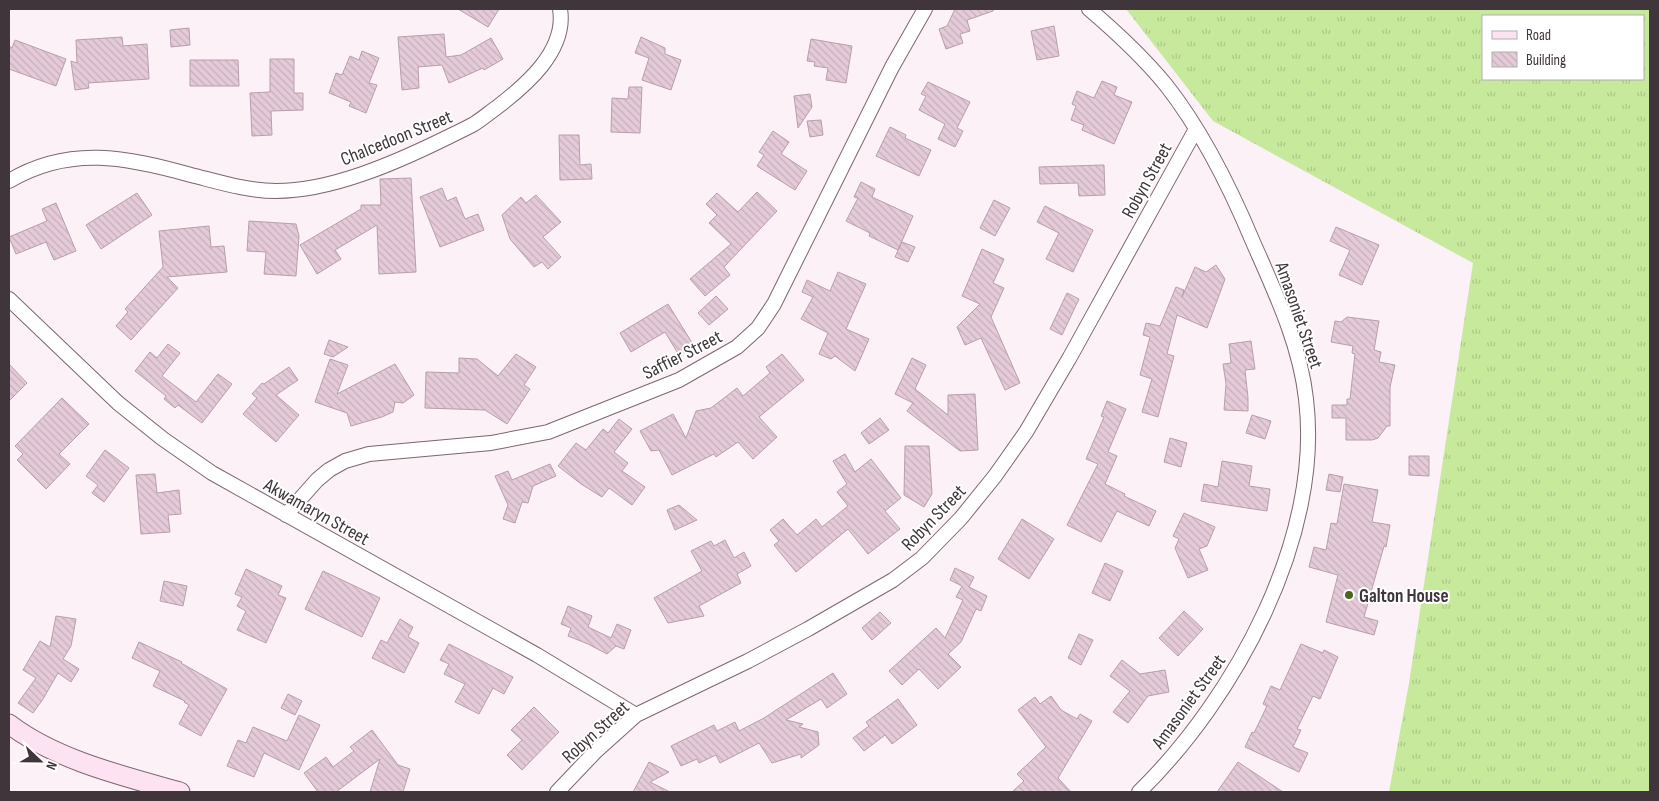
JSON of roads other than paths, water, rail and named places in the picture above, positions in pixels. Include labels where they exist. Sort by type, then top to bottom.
[{"type":"street","name":"Chalcedoon Street","points":[[9,181],[36,168],[61,160],[105,157],[162,168],[221,184],[251,189],[276,191],[304,189],[349,178],[412,154],[476,123],[515,93],[541,66],[553,49],[559,32],[560,9]]},
{"type":"street","name":"Saffier Street","points":[[286,515],[318,480],[329,470],[345,461],[369,454],[490,443],[548,432],[679,380],[737,347],[758,328],[774,304],[892,67],[925,9]]},
{"type":"street","name":"Amasoniet Street","points":[[1089,9],[1126,43],[1165,85],[1196,129],[1226,181],[1290,331],[1300,363],[1306,400],[1308,456],[1305,484],[1296,524],[1267,608],[1249,646],[1208,711],[1157,774],[1139,792]]},
{"type":"street","name":"Robyn Street","points":[[557,792],[596,750],[636,715],[748,661],[893,580],[922,558],[961,518],[995,476],[1034,418],[1070,357],[1196,129]]},
{"type":"street","name":"Akwamaryn Street","points":[[9,299],[118,403],[163,439],[212,473],[537,654],[636,715]]},
{"type":"street","points":[[9,724],[40,745],[104,769],[180,792]]},
{"type":"place","name":"Galton House","points":[[1349,595]]}]
